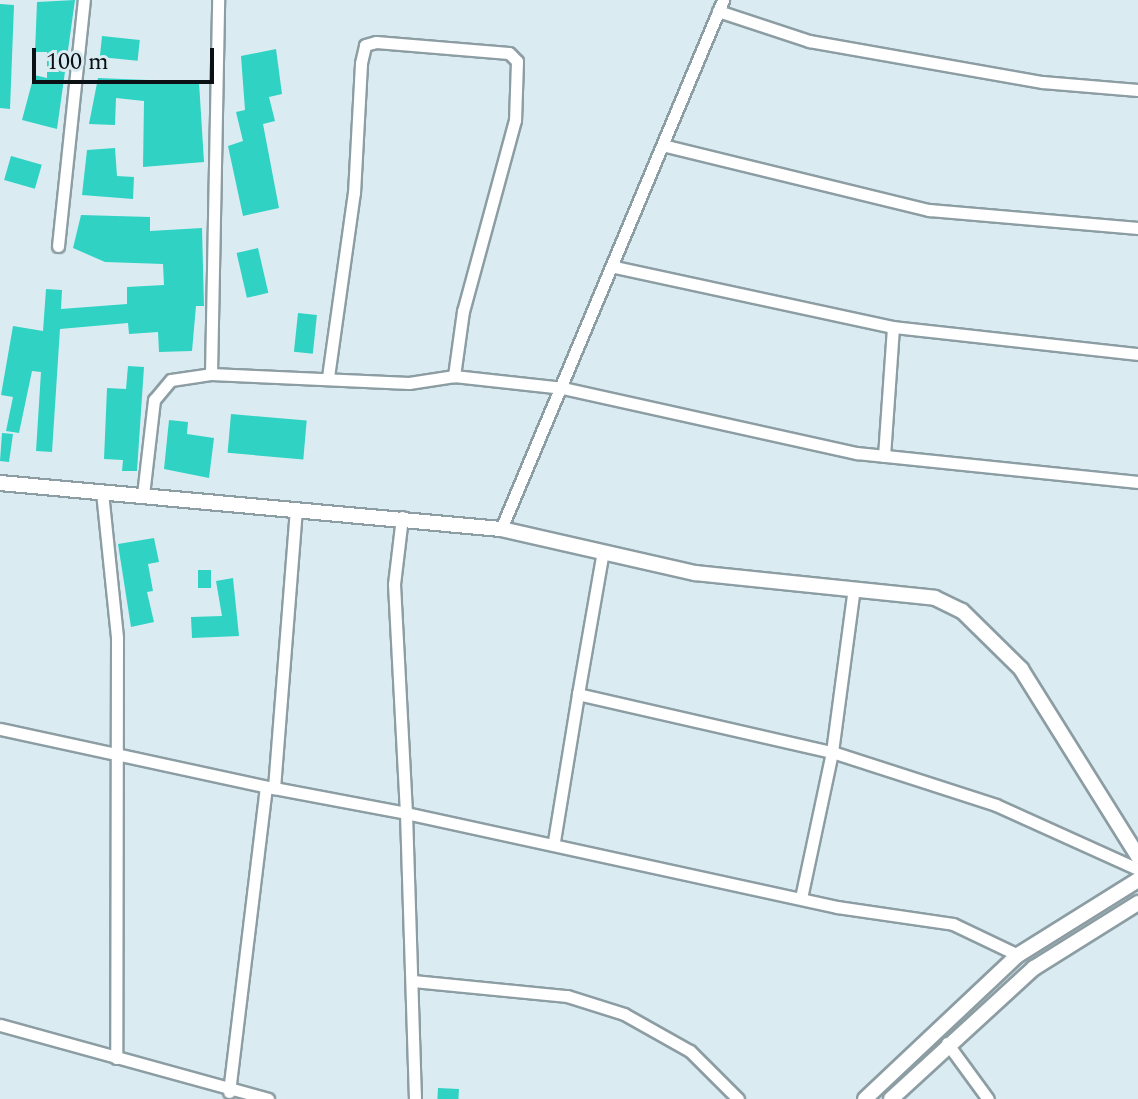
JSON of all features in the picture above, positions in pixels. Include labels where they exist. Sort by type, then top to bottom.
[{"type":"street","points":[[58,246],[84,0]]},
{"type":"street","points":[[211,374],[218,0]]},
{"type":"street","points":[[501,529],[666,146],[720,6],[809,41],[1042,82],[1138,90]]},
{"type":"street","points":[[328,377],[354,193],[363,48],[376,42],[509,53],[517,61],[515,120],[463,311],[454,376]]},
{"type":"street","points":[[666,146],[929,210],[1138,228]]},
{"type":"street","points":[[615,267],[893,327],[1138,354]]},
{"type":"street","points":[[884,456],[893,327]]},
{"type":"street","points":[[143,495],[154,400],[171,380],[211,374],[409,383],[454,376],[563,388],[734,431],[884,456],[1138,482]]},
{"type":"street","points":[[0,483],[296,511],[402,517],[501,529],[602,556],[935,598],[987,632],[1049,709],[1138,856]]},
{"type":"street","points":[[102,492],[117,638],[116,1058]]},
{"type":"street","points":[[229,1092],[270,788],[296,511]]},
{"type":"street","points":[[402,517],[394,584],[413,981],[415,1099]]},
{"type":"street","points":[[554,841],[602,556]]},
{"type":"street","points":[[801,898],[832,752],[854,588]]},
{"type":"street","points":[[578,694],[832,752],[996,805],[1138,869]]},
{"type":"street","points":[[0,729],[119,751],[270,788],[554,841],[801,898],[953,924],[1018,955]]},
{"type":"street","points":[[865,1099],[933,1030],[1018,955],[1138,880]]},
{"type":"street","points":[[891,1099],[947,1043],[1034,968],[1138,903]]},
{"type":"street","points":[[413,981],[567,996],[624,1014],[690,1051],[738,1099]]},
{"type":"street","points":[[0,1025],[243,1097],[268,1099]]},
{"type":"street","points":[[947,1043],[988,1099]]},
{"type":"building","points":[[75,0],[57,129],[22,120],[34,75],[47,78],[47,52],[35,52],[37,2]]},
{"type":"building","points":[[0,4],[14,5],[10,109],[0,108]]},
{"type":"building","points":[[102,36],[140,40],[138,61],[100,57]]},
{"type":"building","points":[[276,49],[282,94],[269,97],[275,121],[263,124],[279,208],[243,216],[228,146],[243,141],[236,112],[245,110],[241,56]]},
{"type":"building","points":[[98,78],[199,82],[204,162],[143,167],[144,101],[116,98],[115,125],[89,124]]},
{"type":"building","points":[[115,148],[117,176],[134,177],[133,199],[82,195],[87,150]]},
{"type":"building","points":[[11,156],[42,165],[35,189],[4,180]]},
{"type":"building","points":[[81,215],[150,217],[150,231],[202,228],[204,306],[196,306],[192,351],[159,352],[158,332],[129,334],[128,323],[60,329],[52,452],[36,451],[41,372],[32,371],[19,433],[6,431],[13,397],[1,395],[13,326],[43,331],[46,289],[62,290],[61,309],[127,304],[127,287],[164,285],[163,264],[105,262],[73,248]]},
{"type":"building","points":[[258,248],[268,293],[247,298],[237,253]]},
{"type":"building","points":[[298,313],[317,315],[313,354],[294,352]]},
{"type":"building","points":[[128,366],[144,367],[137,471],[122,471],[123,460],[104,459],[107,388],[126,389]]},
{"type":"building","points":[[231,414],[307,421],[303,459],[228,453]]},
{"type":"building","points":[[169,420],[188,422],[187,434],[214,438],[209,478],[164,469]]},
{"type":"building","points":[[2,433],[13,434],[9,462],[0,461]]},
{"type":"building","points":[[154,538],[159,562],[148,564],[153,591],[147,592],[154,622],[131,627],[118,544]]},
{"type":"building","points":[[198,570],[211,570],[211,588],[198,588]]},
{"type":"building","points":[[233,578],[239,636],[192,638],[191,617],[222,616],[216,581]]},
{"type":"building","points":[[438,1088],[459,1089],[458,1099],[437,1099]]}]
